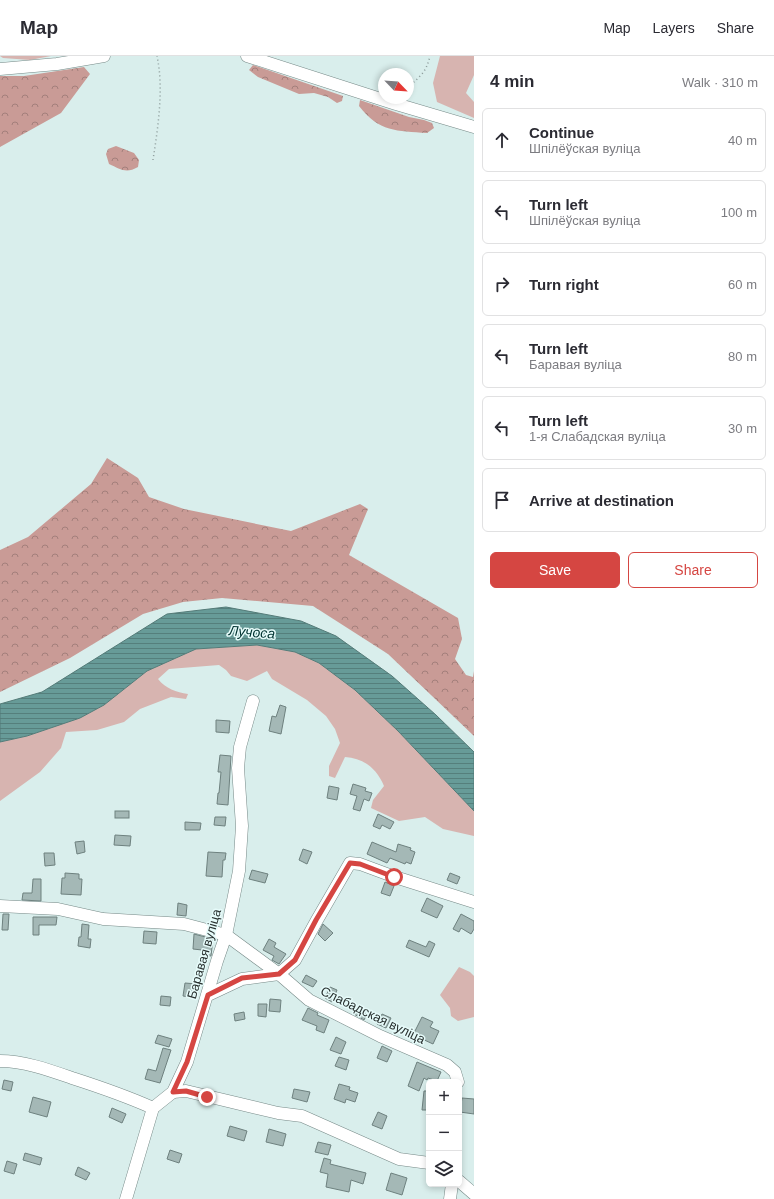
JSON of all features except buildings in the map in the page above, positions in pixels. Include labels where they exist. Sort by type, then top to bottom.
[{"type":"street","points":[[0,69],[57,64],[104,56]]},
{"type":"street","points":[[248,56],[396,104],[474,127]]},
{"type":"street","name":"Баравая вуліца","points":[[153,1108],[173,1092],[187,1062],[226,935],[239,871],[242,826],[238,768],[240,747],[253,701]]},
{"type":"street","points":[[208,995],[242,978],[279,974],[295,960],[316,920],[350,863],[360,864],[394,877],[474,902]]},
{"type":"street","name":"Слабадская вуліца","points":[[0,906],[58,909],[103,919],[184,924],[226,935],[279,974],[309,1000],[380,1036],[448,1065],[455,1072],[457,1079]]},
{"type":"street","points":[[0,1062],[7,1061],[47,1069],[123,1094],[153,1108],[126,1199]]},
{"type":"street","points":[[173,1092],[186,1091],[278,1113],[302,1116],[399,1158],[426,1162]]},
{"type":"street","points":[[462,1184],[474,1194]]},
{"type":"street","points":[[450,1199],[452,1187]]},
{"type":"path","points":[[153,160],[158,129],[160,71],[157,56]]},
{"type":"path","points":[[414,81],[420,77],[427,68],[430,56]]},
{"type":"shaded area","points":[[0,56],[51,56],[30,60],[3,58]]},
{"type":"shaded area","points":[[440,56],[474,56],[474,75],[466,93],[474,102],[474,118],[437,102],[433,83]]},
{"type":"shaded area","points":[[257,645],[295,652],[319,663],[355,690],[398,731],[474,811],[474,836],[443,829],[425,817],[399,821],[371,808],[373,800],[384,786],[378,774],[364,762],[345,757],[335,778],[329,776],[329,766],[340,743],[335,729],[326,716],[307,700],[272,679],[267,671],[247,681],[231,676],[219,665],[169,669],[158,679],[172,690],[188,694],[186,699],[171,697],[140,709],[124,722],[97,730],[66,732],[61,748],[40,772],[0,801],[0,742],[27,736],[80,718],[104,705],[147,671],[196,649]]},
{"type":"shaded area","points":[[459,967],[470,972],[474,976],[474,1017],[458,1021],[451,1016],[450,1008],[440,995]]},
{"type":"green space","points":[[253,65],[343,96],[342,101],[337,103],[328,97],[314,93],[299,94],[258,77],[249,70]]},
{"type":"green space","points":[[84,67],[90,74],[61,113],[0,147],[0,76],[24,76]]},
{"type":"green space","points":[[360,100],[409,117],[432,123],[434,128],[427,133],[407,132],[381,125],[366,115],[359,106]]},
{"type":"green space","points":[[116,146],[134,153],[139,160],[138,167],[126,170],[109,164],[106,154],[108,149]]},
{"type":"green space","points":[[107,458],[138,478],[149,497],[184,509],[291,531],[360,504],[368,509],[349,555],[458,618],[462,639],[455,659],[466,675],[473,677],[474,671],[474,736],[388,654],[313,606],[222,598],[183,602],[143,614],[70,658],[0,692],[0,550],[28,537],[91,484]]},
{"type":"water","name":"Лучоса","points":[[226,607],[301,621],[336,636],[392,676],[436,715],[474,752],[474,811],[398,731],[355,690],[319,663],[295,652],[257,645],[196,649],[147,671],[104,705],[80,718],[27,736],[0,742],[0,704],[42,692],[167,614]]},
{"type":"route","points":[[207,1097],[186,1091],[173,1092],[187,1062],[208,995],[242,978],[279,974],[295,960],[316,920],[350,863],[360,864],[394,877]]}]
